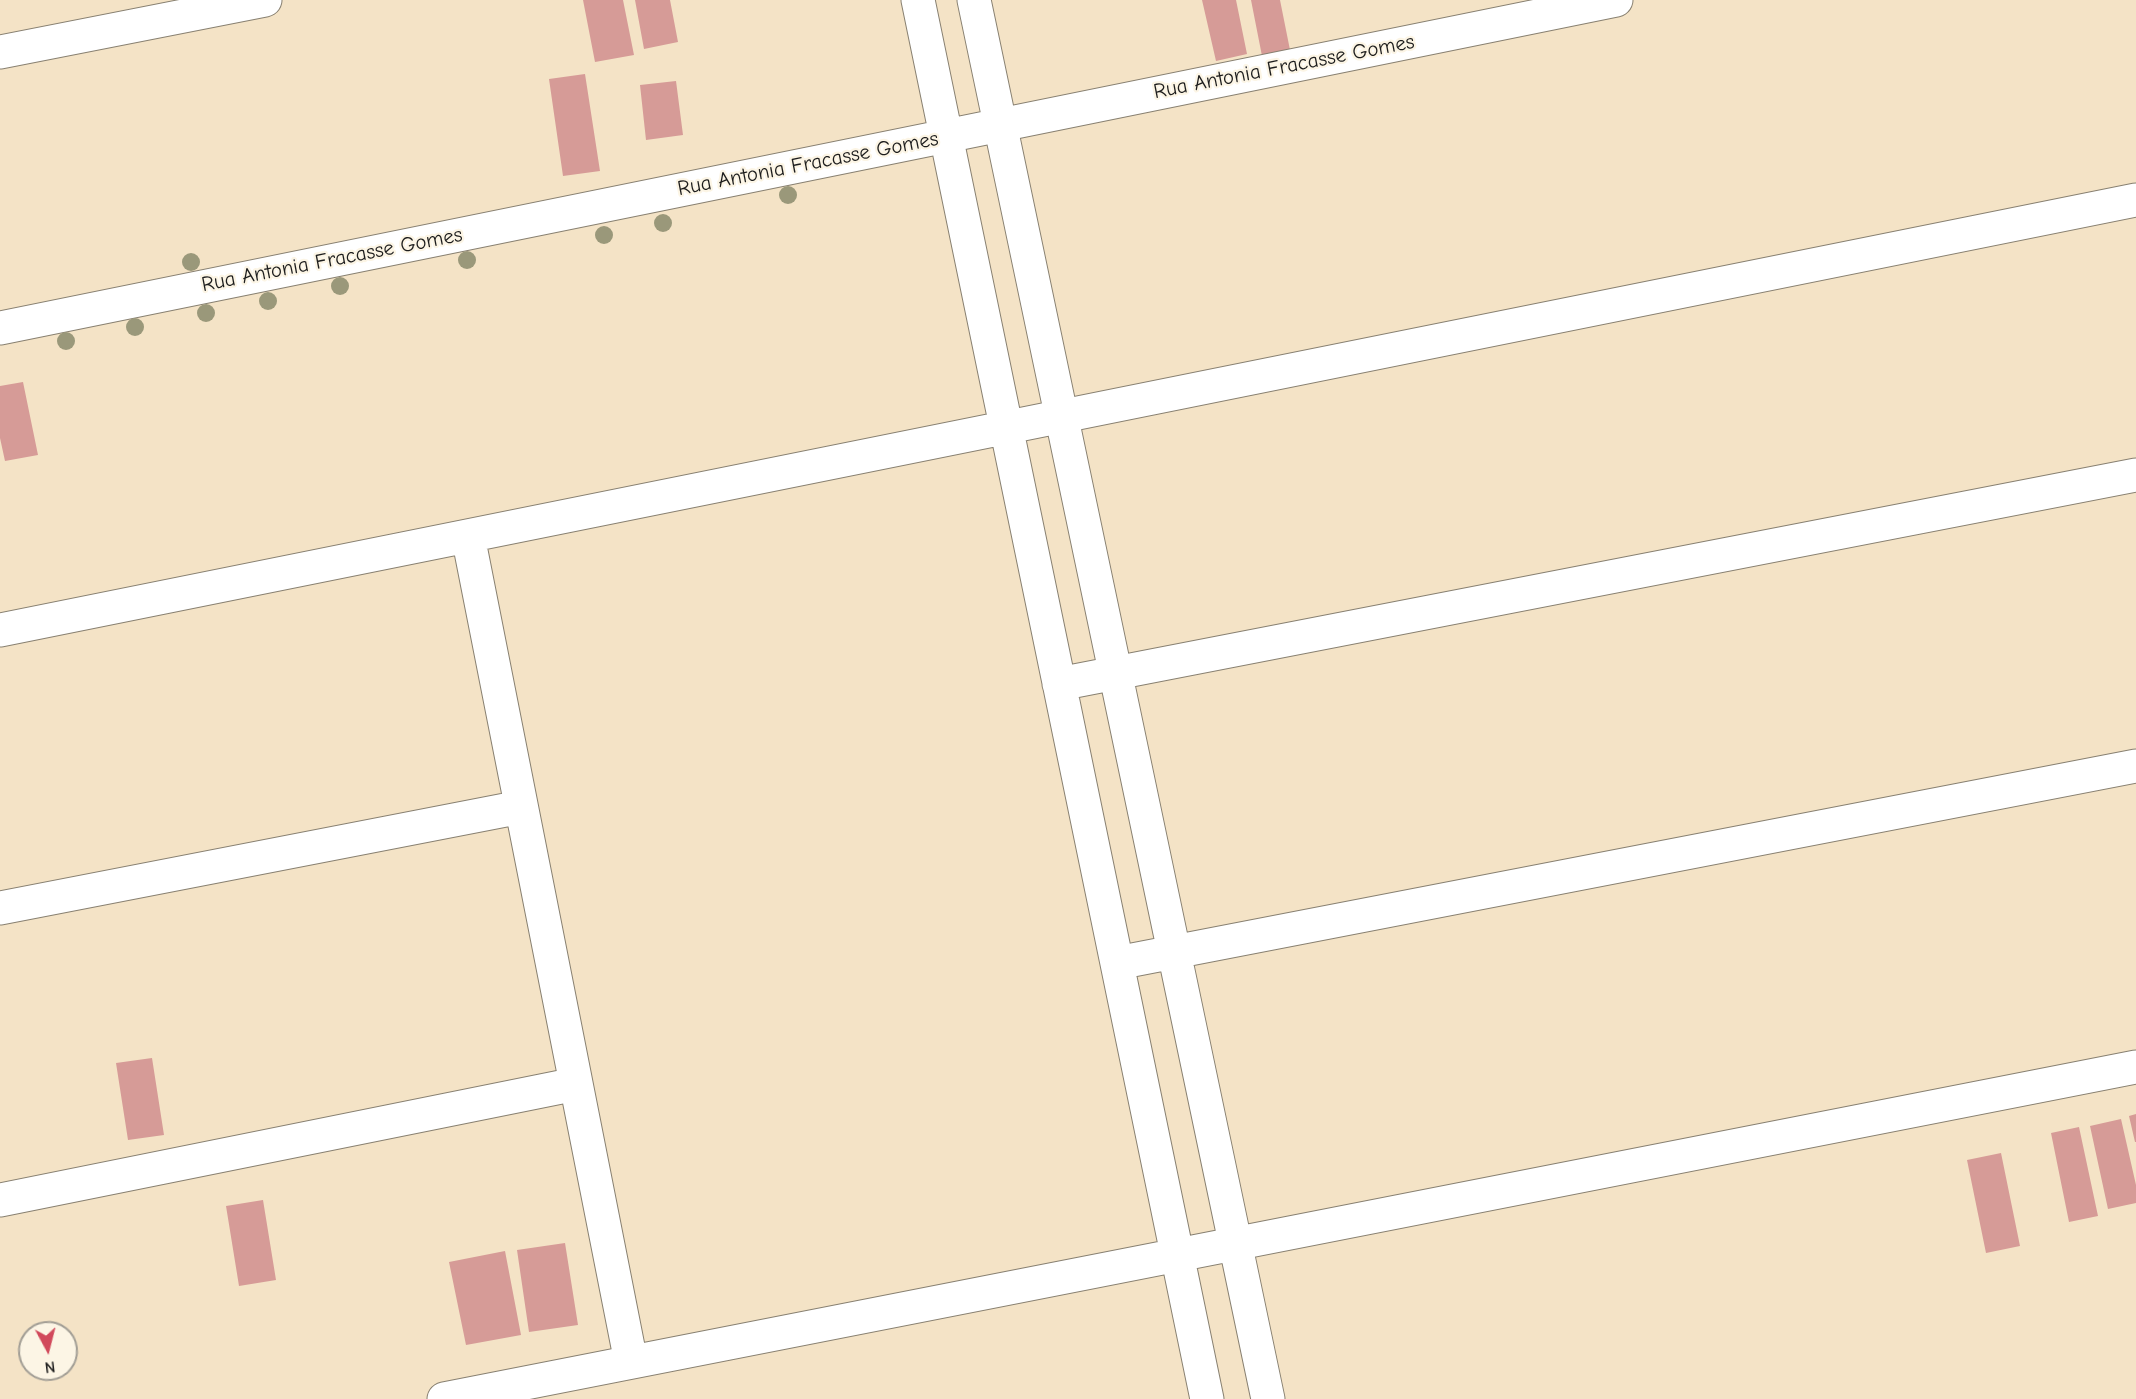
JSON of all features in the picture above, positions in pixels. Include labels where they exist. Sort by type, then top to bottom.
[{"type":"street","points":[[0,52],[266,0]]},
{"type":"street","points":[[918,0],[1207,1399]]},
{"type":"street","points":[[974,0],[1268,1399]]},
{"type":"street","name":"Rua Antonia Fracasse Gomes","points":[[0,327],[1616,0]]},
{"type":"street","points":[[0,630],[2136,200]]},
{"type":"street","points":[[1059,684],[2136,475]]},
{"type":"street","points":[[468,536],[631,1362]]},
{"type":"street","points":[[1117,963],[2136,766]]},
{"type":"street","points":[[0,908],[521,807]]},
{"type":"street","points":[[444,1399],[2136,1067]]},
{"type":"street","points":[[0,1200],[576,1084]]},
{"type":"building","points":[[583,0],[623,0],[634,55],[595,62]]},
{"type":"building","points":[[635,0],[670,0],[678,42],[644,49]]},
{"type":"building","points":[[1202,0],[1236,0],[1247,54],[1216,61]]},
{"type":"building","points":[[1251,0],[1280,0],[1290,50],[1262,56]]},
{"type":"building","points":[[585,74],[600,171],[563,176],[549,79]]},
{"type":"building","points":[[676,81],[683,135],[646,140],[640,85]]},
{"type":"building","points":[[23,382],[38,455],[5,461],[0,438],[0,386]]},
{"type":"building","points":[[152,1058],[164,1135],[128,1140],[116,1063]]},
{"type":"building","points":[[2136,1114],[2136,1142],[2135,1142],[2129,1116]]},
{"type":"building","points":[[2121,1119],[2136,1185],[2136,1203],[2108,1209],[2090,1126]]},
{"type":"building","points":[[2079,1127],[2098,1216],[2069,1222],[2051,1133]]},
{"type":"building","points":[[2001,1153],[2020,1246],[1986,1253],[1967,1160]]},
{"type":"building","points":[[263,1200],[276,1280],[239,1286],[226,1206]]},
{"type":"building","points":[[565,1243],[578,1325],[529,1332],[517,1250]]},
{"type":"building","points":[[505,1251],[521,1335],[466,1345],[449,1262]]}]
